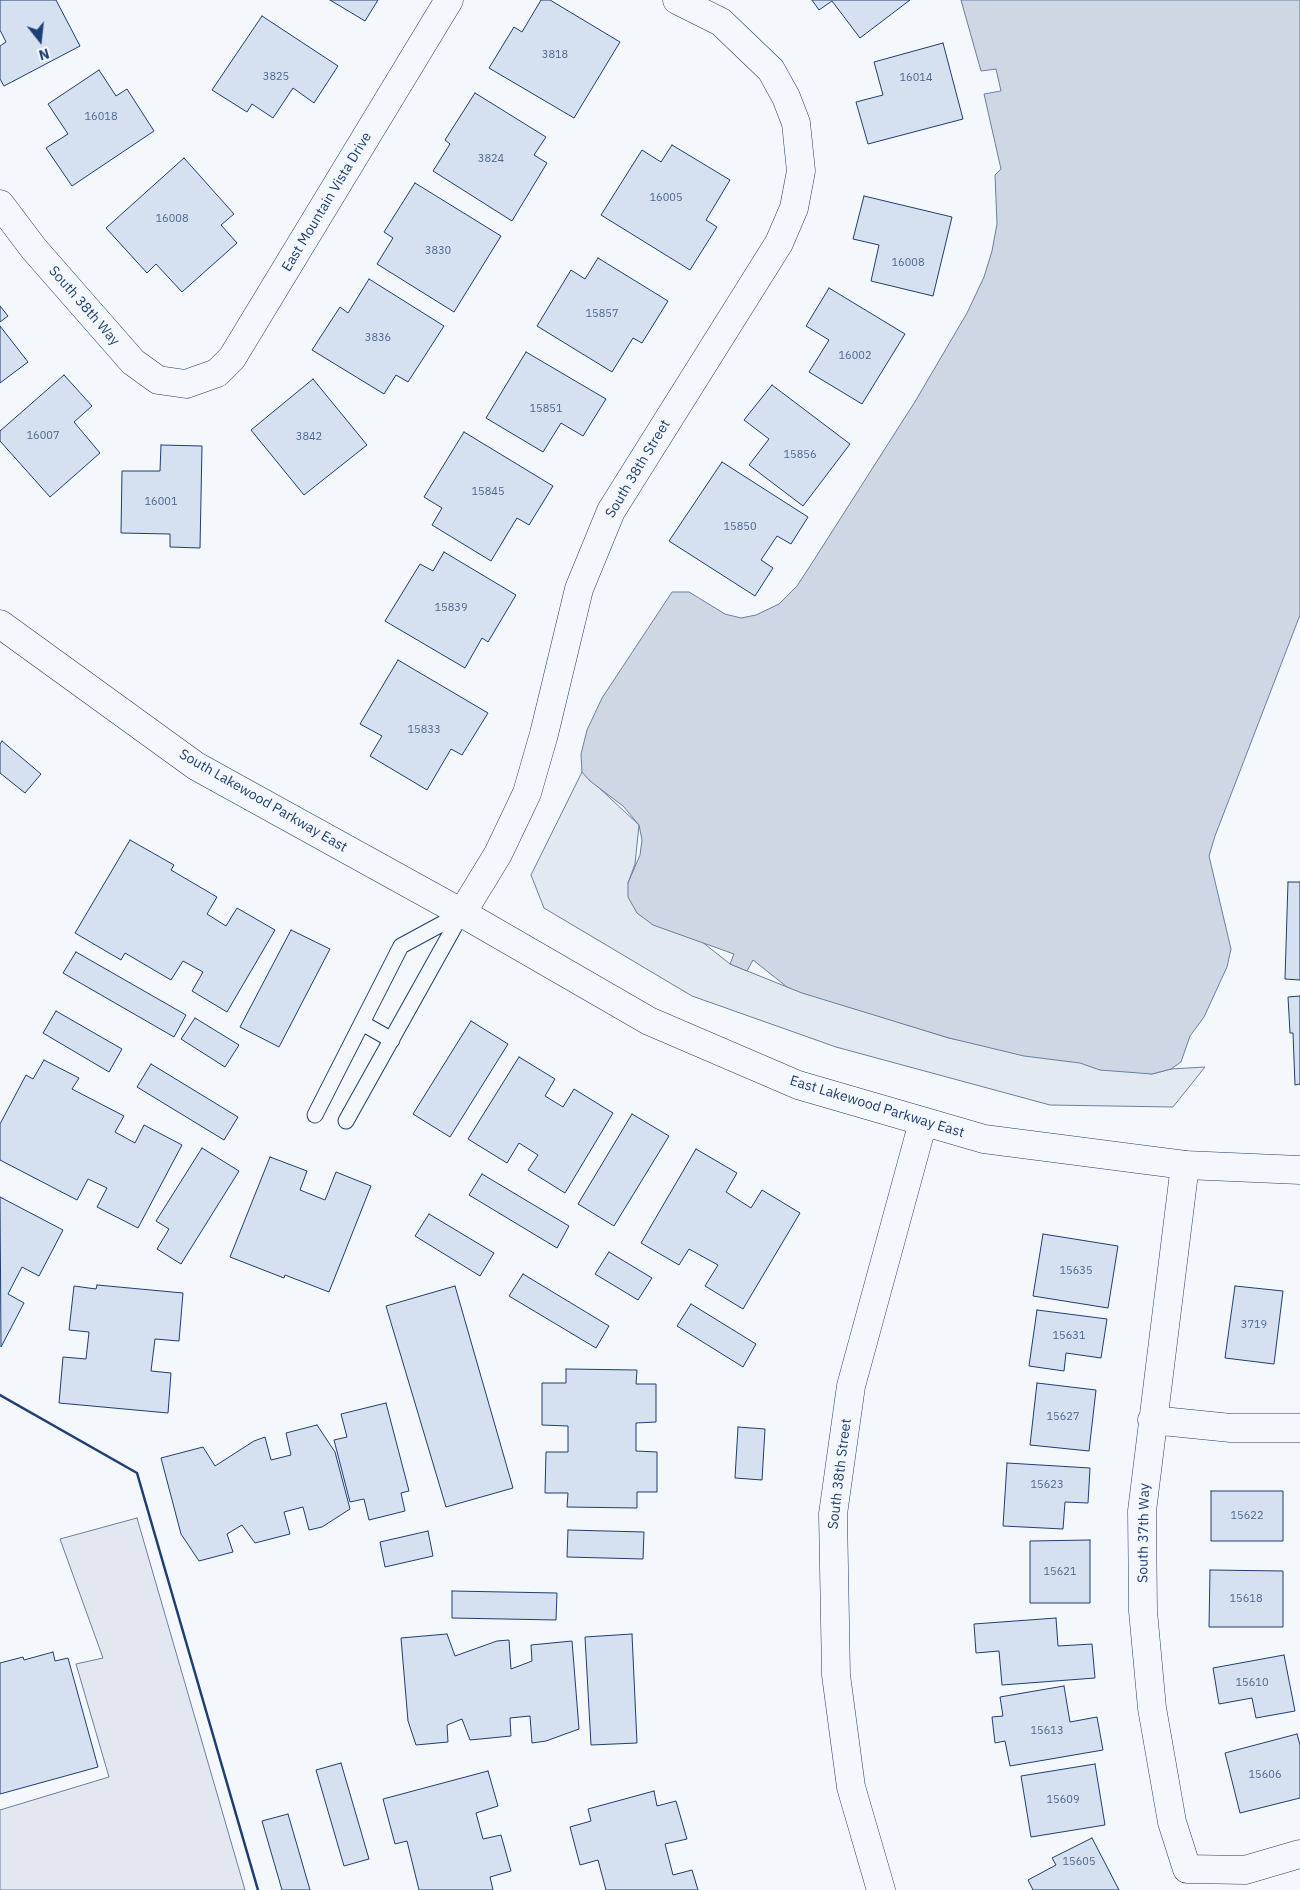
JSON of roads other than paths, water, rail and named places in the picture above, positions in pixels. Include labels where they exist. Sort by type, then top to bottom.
[{"type":"street","name":"East Mountain Vista Drive","points":[[186,384],[217,373],[232,358],[450,0]]},
{"type":"street","name":"South 38th Street","points":[[462,913],[498,854],[527,793],[544,734],[579,589],[611,511],[779,243],[794,208],[800,171],[796,123],[786,97],[771,70],[721,22],[677,0]]},
{"type":"street","name":"South 38th Way","points":[[0,204],[34,249],[133,362],[158,380],[186,384]]},
{"type":"street","name":"South Lakewood Parkway East","points":[[0,624],[196,766],[462,913]]},
{"type":"street","name":"East Lakewood Parkway East","points":[[462,913],[649,1021],[798,1085],[984,1139],[1185,1165],[1300,1170]]},
{"type":"street","name":"South 38th Street","points":[[880,1890],[851,1787],[836,1675],[833,1514],[851,1386],[923,1122]]},
{"type":"street","name":"South 37th Way","points":[[1185,1165],[1142,1511],[1143,1611],[1152,1708],[1172,1822],[1188,1870],[1244,1870],[1300,1854]]},
{"type":"street","points":[[1152,1420],[1231,1428],[1300,1428]]},
{"type":"lane","points":[[315,1114],[401,946],[462,913]]},
{"type":"lane","points":[[346,1121],[462,913]]},
{"type":"lane","points":[[362,1023],[392,1040]]}]
